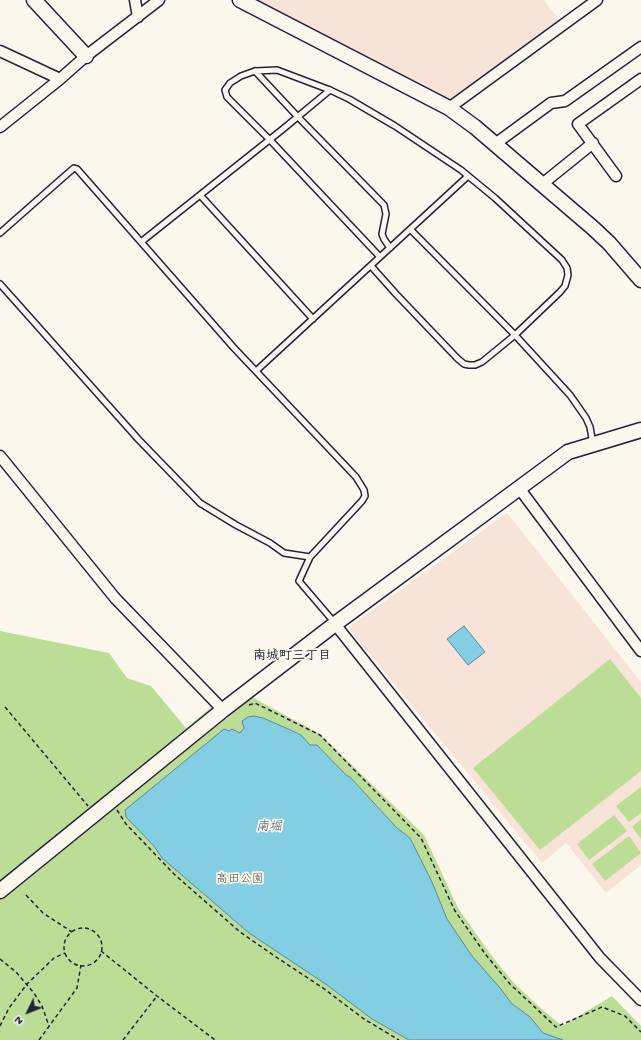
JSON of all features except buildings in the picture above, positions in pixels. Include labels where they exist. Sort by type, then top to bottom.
[{"type":"street","points":[[34,0],[86,56]]},
{"type":"street","points":[[135,0],[138,17]]},
{"type":"street","points":[[0,127],[86,56],[159,0]]},
{"type":"street","points":[[240,0],[449,108],[475,127],[609,243],[641,280]]},
{"type":"street","points":[[449,108],[597,0]]},
{"type":"street","points":[[495,144],[551,103],[565,101],[641,47]]},
{"type":"street","points":[[0,51],[60,79]]},
{"type":"street","points":[[616,176],[578,124],[641,79]]},
{"type":"street","points":[[541,184],[593,143]]},
{"type":"street","points":[[0,891],[223,710],[568,452],[641,430]]},
{"type":"street","points":[[0,456],[114,598],[223,710]]},
{"type":"street","points":[[519,488],[641,650]]},
{"type":"street","points":[[336,624],[600,958],[641,1000]]},
{"type":"lane","points":[[371,266],[457,358],[464,364],[475,365],[482,362],[514,336],[565,286],[568,275],[567,268],[562,260],[495,198],[452,163],[395,126],[330,90],[277,70],[255,71],[235,79],[226,87],[224,91],[234,104],[380,257]]},
{"type":"lane","points":[[255,71],[384,205],[386,214],[382,234],[390,248]]},
{"type":"lane","points":[[141,242],[270,140],[330,90]]},
{"type":"lane","points":[[0,233],[74,168],[84,176],[256,371],[356,478],[364,490],[362,501],[310,558],[299,581],[336,624]]},
{"type":"lane","points":[[256,371],[468,176]]},
{"type":"lane","points":[[200,195],[313,319]]},
{"type":"lane","points":[[411,230],[570,395],[588,422],[593,445]]},
{"type":"lane","points":[[0,284],[139,440],[200,503],[236,525],[270,543],[284,553],[310,558]]},
{"type":"path","points":[[248,706],[255,703],[320,735],[421,838],[455,911],[486,955],[510,984],[556,1027],[602,1007],[625,1016],[641,1032]]},
{"type":"path","points":[[5,707],[89,808]]},
{"type":"path","points":[[117,810],[126,824],[169,870],[240,932],[323,988],[364,1019],[398,1040]]},
{"type":"path","points":[[26,895],[43,913],[72,932]]},
{"type":"path","points":[[80,928],[90,929],[100,939],[101,951],[95,961],[86,965],[72,962],[66,952],[65,944],[72,932],[80,928]]},
{"type":"path","points":[[101,951],[215,1040]]},
{"type":"path","points":[[0,1026],[9,1008],[27,984],[54,958],[66,952]]},
{"type":"path","points":[[0,959],[16,972],[27,984],[42,1006],[49,1026]]},
{"type":"path","points":[[39,1040],[77,988],[81,965]]},
{"type":"path","points":[[123,1040],[157,996]]},
{"type":"shaded area","points":[[254,0],[544,0],[559,20],[450,103]]},
{"type":"shaded area","points":[[507,513],[641,682],[641,865],[606,893],[566,843],[542,863],[348,628]]},
{"type":"green space","name":"高田公園","points":[[0,631],[109,653],[127,678],[151,686],[186,728],[213,706],[226,719],[252,697],[320,734],[424,835],[458,908],[491,955],[514,983],[536,1004],[562,1026],[612,996],[641,1026],[641,1040],[0,1040]]},
{"type":"green space","points":[[610,659],[641,698],[641,771],[540,850],[473,768]]},
{"type":"green space","points":[[641,787],[641,813],[629,822],[616,806]]},
{"type":"green space","points":[[614,815],[627,831],[589,860],[577,844]]},
{"type":"green space","points":[[641,819],[641,839],[632,827]]},
{"type":"green space","points":[[629,836],[641,853],[605,881],[592,864]]},
{"type":"water","points":[[464,626],[485,652],[468,665],[447,639]]},
{"type":"water","name":"南堀","points":[[254,716],[263,718],[301,735],[310,745],[317,745],[346,775],[350,777],[396,827],[410,838],[432,882],[447,919],[472,956],[501,989],[511,1003],[530,1017],[543,1033],[563,1040],[409,1040],[372,1019],[327,985],[249,933],[162,858],[154,846],[126,817],[125,810],[224,729],[229,731],[232,729],[240,733],[244,728],[242,721],[248,717]]},
{"type":"district","name":"南城町三丁目","points":[[292,657]]}]
